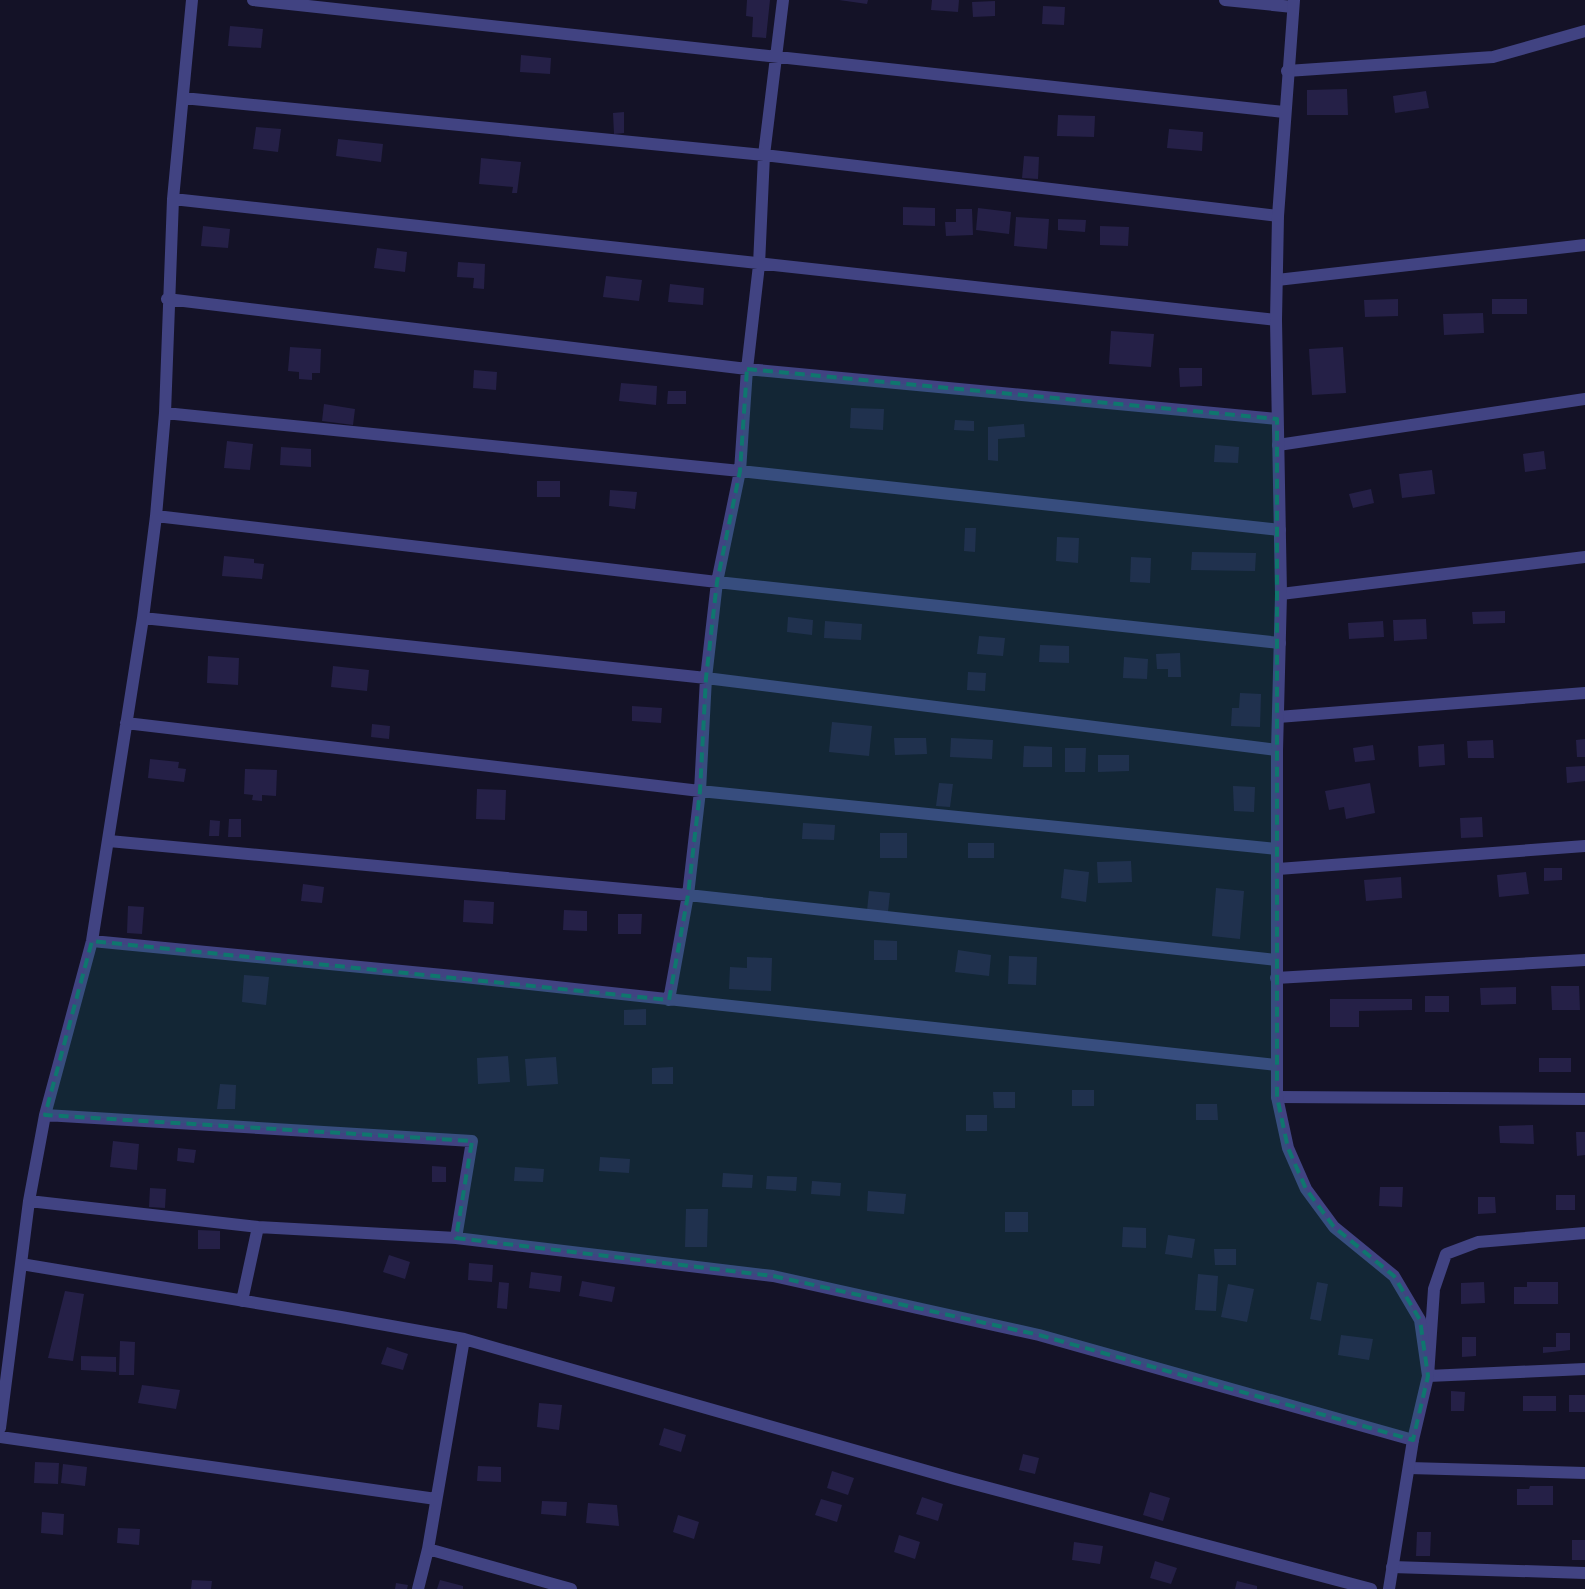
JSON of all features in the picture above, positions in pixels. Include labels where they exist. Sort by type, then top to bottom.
[{"type":"street","points":[[0,1428],[29,1201],[45,1115],[92,940],[143,618],[156,516],[165,413],[167,299],[173,199],[192,0]]},
{"type":"street","points":[[253,0],[1284,112]]},
{"type":"street","points":[[669,1000],[688,895],[700,791],[706,678],[717,582],[740,471],[748,369],[760,265],[764,155],[783,0]]},
{"type":"street","points":[[1225,0],[1293,4],[1278,216],[1276,320],[1281,594],[1277,750],[1277,1097],[1288,1148],[1306,1189],[1334,1227],[1394,1276],[1420,1320],[1428,1376]]},
{"type":"street","points":[[1287,71],[1493,57],[1585,31]]},
{"type":"street","points":[[183,98],[764,155],[1278,216]]},
{"type":"street","points":[[173,199],[760,265],[1276,320]]},
{"type":"street","points":[[1277,280],[1585,245]]},
{"type":"street","points":[[167,299],[748,369],[1277,419]]},
{"type":"street","points":[[1278,445],[1585,399]]},
{"type":"street","points":[[165,413],[740,471],[1280,530]]},
{"type":"street","points":[[156,516],[717,582],[1280,643]]},
{"type":"street","points":[[1281,594],[1585,557]]},
{"type":"street","points":[[143,618],[706,678],[1277,750]]},
{"type":"street","points":[[1278,717],[1585,693]]},
{"type":"street","points":[[126,724],[700,791],[1277,849]]},
{"type":"street","points":[[109,841],[688,895],[1276,960]]},
{"type":"street","points":[[1278,870],[1585,846]]},
{"type":"street","points":[[92,940],[464,977],[1276,1065]]},
{"type":"street","points":[[1276,978],[1585,960]]},
{"type":"street","points":[[1277,1097],[1585,1099]]},
{"type":"street","points":[[45,1115],[472,1142],[456,1238]]},
{"type":"street","points":[[29,1201],[258,1227],[456,1238],[773,1276],[1039,1335],[1413,1440]]},
{"type":"street","points":[[242,1302],[258,1227]]},
{"type":"street","points":[[1388,1589],[1413,1440],[1428,1376],[1434,1289],[1446,1254],[1478,1242],[1585,1233]]},
{"type":"street","points":[[21,1264],[341,1317],[464,1340],[955,1479],[1371,1589]]},
{"type":"street","points":[[418,1589],[428,1549],[464,1340]]},
{"type":"street","points":[[1428,1376],[1585,1369]]},
{"type":"street","points":[[0,1437],[436,1499]]},
{"type":"street","points":[[1409,1468],[1585,1473]]},
{"type":"street","points":[[428,1549],[571,1589]]},
{"type":"street","points":[[1392,1567],[1585,1573]]},
{"type":"highlighted area","points":[[747,369],[1277,419],[1277,1097],[1288,1148],[1306,1189],[1334,1227],[1394,1276],[1420,1320],[1428,1376],[1413,1440],[1039,1335],[773,1276],[456,1238],[472,1141],[45,1115],[92,941],[669,1000],[688,895],[700,791],[706,678],[717,582],[740,471]]},
{"type":"building","points":[[747,0],[770,0],[766,38],[752,37],[753,17],[746,16]]},
{"type":"building","points":[[839,0],[868,0],[867,4]]},
{"type":"building","points":[[932,0],[959,0],[958,12],[931,10]]},
{"type":"building","points":[[995,1],[995,16],[973,17],[972,2]]},
{"type":"building","points":[[1043,6],[1065,7],[1064,25],[1042,24]]},
{"type":"building","points":[[230,26],[263,29],[261,48],[228,46]]},
{"type":"building","points":[[521,55],[551,58],[550,74],[520,72]]},
{"type":"building","points":[[1347,89],[1348,115],[1307,115],[1307,90]]},
{"type":"building","points":[[1426,91],[1429,108],[1395,113],[1393,96]]},
{"type":"building","points":[[624,112],[624,133],[614,134],[613,113]]},
{"type":"building","points":[[1058,115],[1095,116],[1094,137],[1057,136]]},
{"type":"building","points":[[256,127],[281,129],[278,152],[253,149]]},
{"type":"building","points":[[1169,129],[1203,132],[1202,151],[1167,148]]},
{"type":"building","points":[[338,139],[383,144],[381,162],[336,156]]},
{"type":"building","points":[[1024,156],[1039,157],[1038,179],[1022,178]]},
{"type":"building","points":[[481,158],[521,162],[517,193],[512,193],[513,187],[479,184]]},
{"type":"building","points":[[903,207],[935,208],[935,226],[903,225]]},
{"type":"building","points":[[978,208],[1011,212],[1009,234],[976,230]]},
{"type":"building","points":[[956,209],[972,209],[973,235],[946,236],[945,222],[956,222]]},
{"type":"building","points":[[1016,217],[1049,219],[1047,249],[1014,246]]},
{"type":"building","points":[[1058,219],[1086,220],[1085,232],[1058,230]]},
{"type":"building","points":[[203,226],[230,229],[228,248],[201,246]]},
{"type":"building","points":[[1100,226],[1129,227],[1128,246],[1100,245]]},
{"type":"building","points":[[377,248],[407,252],[405,272],[374,268]]},
{"type":"building","points":[[458,262],[485,264],[484,289],[473,288],[474,278],[457,277]]},
{"type":"building","points":[[606,276],[642,280],[639,301],[603,297]]},
{"type":"building","points":[[670,284],[704,288],[703,305],[668,302]]},
{"type":"building","points":[[1398,299],[1398,316],[1365,317],[1364,300]]},
{"type":"building","points":[[1492,299],[1527,299],[1527,314],[1492,314]]},
{"type":"building","points":[[1483,313],[1484,333],[1444,335],[1443,314]]},
{"type":"building","points":[[1111,331],[1154,334],[1151,367],[1109,364]]},
{"type":"building","points":[[290,347],[321,349],[320,373],[312,373],[312,380],[299,379],[299,372],[288,371]]},
{"type":"building","points":[[1343,347],[1346,393],[1312,395],[1309,349]]},
{"type":"building","points":[[1179,368],[1202,368],[1202,386],[1180,387]]},
{"type":"building","points":[[474,370],[497,372],[496,390],[473,388]]},
{"type":"building","points":[[621,383],[657,386],[656,405],[619,401]]},
{"type":"building","points":[[668,391],[686,391],[686,404],[667,404]]},
{"type":"building","points":[[324,404],[355,409],[353,425],[322,421]]},
{"type":"building","points":[[851,408],[884,409],[883,430],[850,428]]},
{"type":"building","points":[[955,420],[974,421],[974,431],[954,430]]},
{"type":"building","points":[[1024,424],[1025,437],[998,439],[998,461],[988,460],[988,427]]},
{"type":"building","points":[[227,441],[253,444],[250,470],[224,468]]},
{"type":"building","points":[[1215,445],[1239,447],[1238,463],[1214,462]]},
{"type":"building","points":[[281,447],[311,449],[311,467],[280,465]]},
{"type":"building","points":[[1544,451],[1546,469],[1525,472],[1523,454]]},
{"type":"building","points":[[1432,470],[1435,494],[1402,498],[1399,474]]},
{"type":"building","points":[[537,481],[560,481],[560,497],[537,497]]},
{"type":"building","points":[[1371,489],[1374,503],[1353,508],[1349,494]]},
{"type":"building","points":[[610,490],[637,492],[635,509],[609,506]]},
{"type":"building","points":[[965,528],[976,528],[975,552],[964,551]]},
{"type":"building","points":[[1057,537],[1079,538],[1078,563],[1056,561]]},
{"type":"building","points":[[1192,552],[1256,553],[1255,571],[1191,570]]},
{"type":"building","points":[[224,556],[254,559],[254,563],[264,564],[262,579],[222,576]]},
{"type":"building","points":[[1131,557],[1151,558],[1150,583],[1130,582]]},
{"type":"building","points":[[1505,611],[1505,623],[1473,624],[1472,612]]},
{"type":"building","points":[[788,617],[813,620],[812,635],[787,632]]},
{"type":"building","points":[[1426,619],[1427,639],[1394,641],[1393,620]]},
{"type":"building","points":[[825,621],[862,624],[861,640],[824,638]]},
{"type":"building","points":[[1383,621],[1384,637],[1349,639],[1348,623]]},
{"type":"building","points":[[979,636],[1005,638],[1003,656],[977,654]]},
{"type":"building","points":[[1040,645],[1069,646],[1069,663],[1039,662]]},
{"type":"building","points":[[1180,653],[1181,677],[1168,677],[1168,669],[1157,669],[1156,654]]},
{"type":"building","points":[[208,656],[239,658],[238,685],[207,683]]},
{"type":"building","points":[[1124,657],[1148,659],[1147,679],[1123,678]]},
{"type":"building","points":[[333,666],[369,670],[367,691],[331,687]]},
{"type":"building","points":[[968,672],[986,673],[985,691],[967,690]]},
{"type":"building","points":[[1240,693],[1261,694],[1260,727],[1231,726],[1232,708],[1239,708]]},
{"type":"building","points":[[632,706],[662,708],[661,723],[632,721]]},
{"type":"building","points":[[832,722],[872,726],[869,756],[829,752]]},
{"type":"building","points":[[372,724],[390,726],[389,739],[371,737]]},
{"type":"building","points":[[894,738],[926,738],[927,754],[895,755]]},
{"type":"building","points":[[951,738],[993,740],[992,759],[950,757]]},
{"type":"building","points":[[1585,739],[1585,757],[1577,757],[1576,740]]},
{"type":"building","points":[[1493,740],[1494,758],[1468,758],[1467,741]]},
{"type":"building","points":[[1444,744],[1445,765],[1419,767],[1418,746]]},
{"type":"building","points":[[1373,745],[1375,760],[1355,762],[1353,748]]},
{"type":"building","points":[[1024,746],[1052,747],[1052,767],[1023,767]]},
{"type":"building","points":[[1065,748],[1086,748],[1085,772],[1065,772]]},
{"type":"building","points":[[1098,755],[1129,755],[1129,771],[1098,772]]},
{"type":"building","points":[[150,759],[179,762],[178,768],[186,769],[184,782],[148,778]]},
{"type":"building","points":[[1585,766],[1585,781],[1567,783],[1566,767]]},
{"type":"building","points":[[245,769],[277,770],[276,796],[262,795],[262,801],[252,800],[253,795],[244,794]]},
{"type":"building","points":[[939,783],[953,784],[950,807],[936,806]]},
{"type":"building","points":[[1370,783],[1375,813],[1346,819],[1344,807],[1329,810],[1325,791]]},
{"type":"building","points":[[1233,786],[1255,787],[1254,812],[1234,811]]},
{"type":"building","points":[[477,789],[506,790],[505,820],[476,819]]},
{"type":"building","points":[[1482,817],[1483,837],[1461,838],[1460,818]]},
{"type":"building","points":[[229,819],[241,819],[241,837],[228,837]]},
{"type":"building","points":[[210,820],[220,821],[219,836],[209,836]]},
{"type":"building","points":[[803,823],[835,825],[834,840],[802,839]]},
{"type":"building","points":[[880,833],[907,833],[907,858],[880,858]]},
{"type":"building","points":[[968,843],[994,843],[994,858],[968,858]]},
{"type":"building","points":[[1131,861],[1132,882],[1098,883],[1097,862]]},
{"type":"building","points":[[1544,868],[1562,868],[1562,880],[1544,881]]},
{"type":"building","points":[[1064,869],[1089,872],[1086,902],[1061,898]]},
{"type":"building","points":[[1526,872],[1529,894],[1499,897],[1497,875]]},
{"type":"building","points":[[1401,877],[1402,898],[1366,901],[1364,880]]},
{"type":"building","points":[[303,884],[324,887],[322,903],[301,901]]},
{"type":"building","points":[[1216,888],[1244,891],[1240,939],[1212,936]]},
{"type":"building","points":[[869,891],[890,893],[888,912],[867,911]]},
{"type":"building","points":[[464,900],[494,902],[493,924],[463,922]]},
{"type":"building","points":[[128,906],[144,907],[142,934],[127,933]]},
{"type":"building","points":[[564,910],[587,911],[587,931],[563,930]]},
{"type":"building","points":[[618,914],[642,914],[641,934],[618,934]]},
{"type":"building","points":[[874,940],[897,941],[897,960],[874,960]]},
{"type":"building","points":[[958,950],[991,955],[989,976],[955,972]]},
{"type":"building","points":[[1009,956],[1037,957],[1036,985],[1008,984]]},
{"type":"building","points":[[747,957],[772,958],[771,991],[729,989],[730,967],[747,968]]},
{"type":"building","points":[[244,975],[269,977],[266,1005],[242,1002]]},
{"type":"building","points":[[1551,986],[1579,986],[1580,1010],[1552,1010]]},
{"type":"building","points":[[1516,987],[1516,1004],[1481,1005],[1480,988]]},
{"type":"building","points":[[1425,996],[1449,996],[1449,1012],[1425,1012]]},
{"type":"building","points":[[1330,999],[1412,999],[1412,1010],[1359,1011],[1359,1027],[1330,1027]]},
{"type":"building","points":[[646,1009],[646,1025],[624,1025],[624,1010]]},
{"type":"building","points":[[508,1056],[510,1082],[478,1084],[477,1058]]},
{"type":"building","points":[[556,1057],[558,1084],[527,1086],[525,1059]]},
{"type":"building","points":[[1539,1058],[1571,1058],[1571,1072],[1539,1072]]},
{"type":"building","points":[[673,1067],[673,1084],[652,1084],[652,1068]]},
{"type":"building","points":[[220,1084],[236,1085],[235,1109],[217,1109]]},
{"type":"building","points":[[1072,1090],[1094,1090],[1094,1106],[1072,1106]]},
{"type":"building","points":[[993,1092],[1015,1092],[1015,1108],[994,1108]]},
{"type":"building","points":[[1196,1104],[1217,1104],[1218,1120],[1196,1120]]},
{"type":"building","points":[[966,1115],[987,1115],[987,1131],[966,1131]]},
{"type":"building","points":[[1533,1125],[1534,1144],[1500,1143],[1499,1126]]},
{"type":"building","points":[[1576,1132],[1585,1132],[1585,1155],[1577,1156]]},
{"type":"building","points":[[113,1141],[139,1144],[137,1170],[110,1167]]},
{"type":"building","points":[[178,1148],[196,1150],[194,1163],[177,1161]]},
{"type":"building","points":[[600,1157],[630,1159],[629,1173],[599,1171]]},
{"type":"building","points":[[432,1166],[446,1167],[446,1182],[432,1182]]},
{"type":"building","points":[[515,1167],[544,1169],[543,1182],[514,1181]]},
{"type":"building","points":[[723,1173],[753,1175],[752,1188],[722,1187]]},
{"type":"building","points":[[767,1176],[797,1177],[796,1191],[766,1189]]},
{"type":"building","points":[[812,1181],[841,1183],[840,1196],[811,1194]]},
{"type":"building","points":[[1380,1187],[1403,1187],[1402,1207],[1379,1206]]},
{"type":"building","points":[[150,1188],[166,1189],[165,1208],[149,1207]]},
{"type":"building","points":[[868,1191],[906,1194],[904,1214],[867,1211]]},
{"type":"building","points":[[1556,1195],[1575,1195],[1575,1210],[1556,1210]]},
{"type":"building","points":[[1478,1197],[1495,1197],[1496,1213],[1478,1214]]},
{"type":"building","points":[[686,1209],[708,1209],[707,1247],[685,1247]]},
{"type":"building","points":[[1005,1212],[1028,1212],[1028,1232],[1005,1232]]},
{"type":"building","points":[[1123,1227],[1146,1228],[1146,1248],[1122,1247]]},
{"type":"building","points":[[198,1230],[220,1231],[220,1249],[198,1249]]},
{"type":"building","points":[[1168,1235],[1195,1239],[1192,1258],[1165,1254]]},
{"type":"building","points":[[1214,1249],[1236,1249],[1236,1265],[1215,1265]]},
{"type":"building","points":[[389,1255],[410,1262],[405,1279],[383,1272]]},
{"type":"building","points":[[469,1263],[493,1265],[492,1282],[468,1280]]},
{"type":"building","points":[[531,1272],[562,1276],[560,1292],[529,1288]]},
{"type":"building","points":[[1198,1274],[1218,1276],[1216,1311],[1195,1310]]},
{"type":"building","points":[[582,1281],[615,1287],[612,1302],[579,1296]]},
{"type":"building","points":[[499,1282],[509,1283],[507,1309],[497,1308]]},
{"type":"building","points":[[1317,1282],[1328,1284],[1321,1321],[1310,1319]]},
{"type":"building","points":[[1484,1282],[1485,1303],[1461,1304],[1461,1283]]},
{"type":"building","points":[[1527,1282],[1558,1282],[1558,1304],[1514,1304],[1514,1287],[1527,1287]]},
{"type":"building","points":[[1228,1284],[1254,1289],[1247,1322],[1221,1317]]},
{"type":"building","points":[[65,1291],[84,1294],[73,1361],[48,1358]]},
{"type":"building","points":[[1556,1333],[1570,1333],[1570,1350],[1543,1353],[1543,1347],[1556,1347]]},
{"type":"building","points":[[1341,1335],[1373,1339],[1369,1360],[1338,1355]]},
{"type":"building","points":[[1462,1337],[1476,1337],[1476,1356],[1462,1357]]},
{"type":"building","points":[[120,1341],[135,1342],[134,1375],[119,1375]]},
{"type":"building","points":[[387,1347],[408,1354],[403,1370],[381,1364]]},
{"type":"building","points":[[81,1356],[116,1357],[116,1372],[81,1370]]},
{"type":"building","points":[[142,1385],[180,1390],[176,1409],[138,1403]]},
{"type":"building","points":[[1451,1391],[1465,1392],[1464,1411],[1451,1411]]},
{"type":"building","points":[[1569,1395],[1585,1395],[1585,1412],[1569,1412]]},
{"type":"building","points":[[1523,1396],[1556,1396],[1556,1411],[1523,1411]]},
{"type":"building","points":[[539,1403],[562,1405],[559,1430],[537,1427]]},
{"type":"building","points":[[664,1428],[686,1435],[681,1452],[659,1445]]},
{"type":"building","points":[[1023,1454],[1039,1458],[1035,1474],[1019,1470]]},
{"type":"building","points":[[35,1462],[59,1463],[58,1484],[34,1483]]},
{"type":"building","points":[[63,1464],[87,1467],[85,1486],[61,1483]]},
{"type":"building","points":[[478,1466],[501,1467],[501,1482],[477,1481]]},
{"type":"building","points":[[832,1471],[854,1478],[848,1495],[827,1488]]},
{"type":"building","points":[[1530,1486],[1553,1486],[1553,1505],[1517,1505],[1517,1489],[1529,1489]]},
{"type":"building","points":[[1150,1492],[1170,1498],[1163,1521],[1143,1515]]},
{"type":"building","points":[[922,1497],[943,1504],[938,1521],[916,1514]]},
{"type":"building","points":[[821,1499],[842,1505],[837,1522],[815,1515]]},
{"type":"building","points":[[542,1501],[567,1502],[566,1516],[541,1514]]},
{"type":"building","points":[[588,1503],[617,1505],[619,1526],[586,1523]]},
{"type":"building","points":[[42,1512],[64,1514],[63,1535],[41,1533]]},
{"type":"building","points":[[678,1515],[699,1522],[694,1539],[673,1532]]},
{"type":"building","points":[[118,1528],[140,1529],[139,1545],[117,1543]]},
{"type":"building","points":[[1417,1532],[1431,1532],[1430,1556],[1416,1556]]},
{"type":"building","points":[[899,1535],[920,1542],[915,1559],[894,1552]]},
{"type":"building","points":[[1572,1540],[1585,1540],[1585,1560],[1572,1560]]},
{"type":"building","points":[[1074,1542],[1103,1546],[1100,1564],[1072,1560]]},
{"type":"building","points":[[1155,1561],[1177,1568],[1171,1584],[1150,1578]]},
{"type":"building","points":[[192,1580],[212,1581],[211,1589],[191,1589]]},
{"type":"building","points":[[440,1580],[463,1586],[463,1589],[437,1589]]},
{"type":"building","points":[[1237,1581],[1257,1586],[1257,1589],[1235,1589]]},
{"type":"building","points":[[396,1583],[408,1585],[407,1589],[395,1589]]}]
